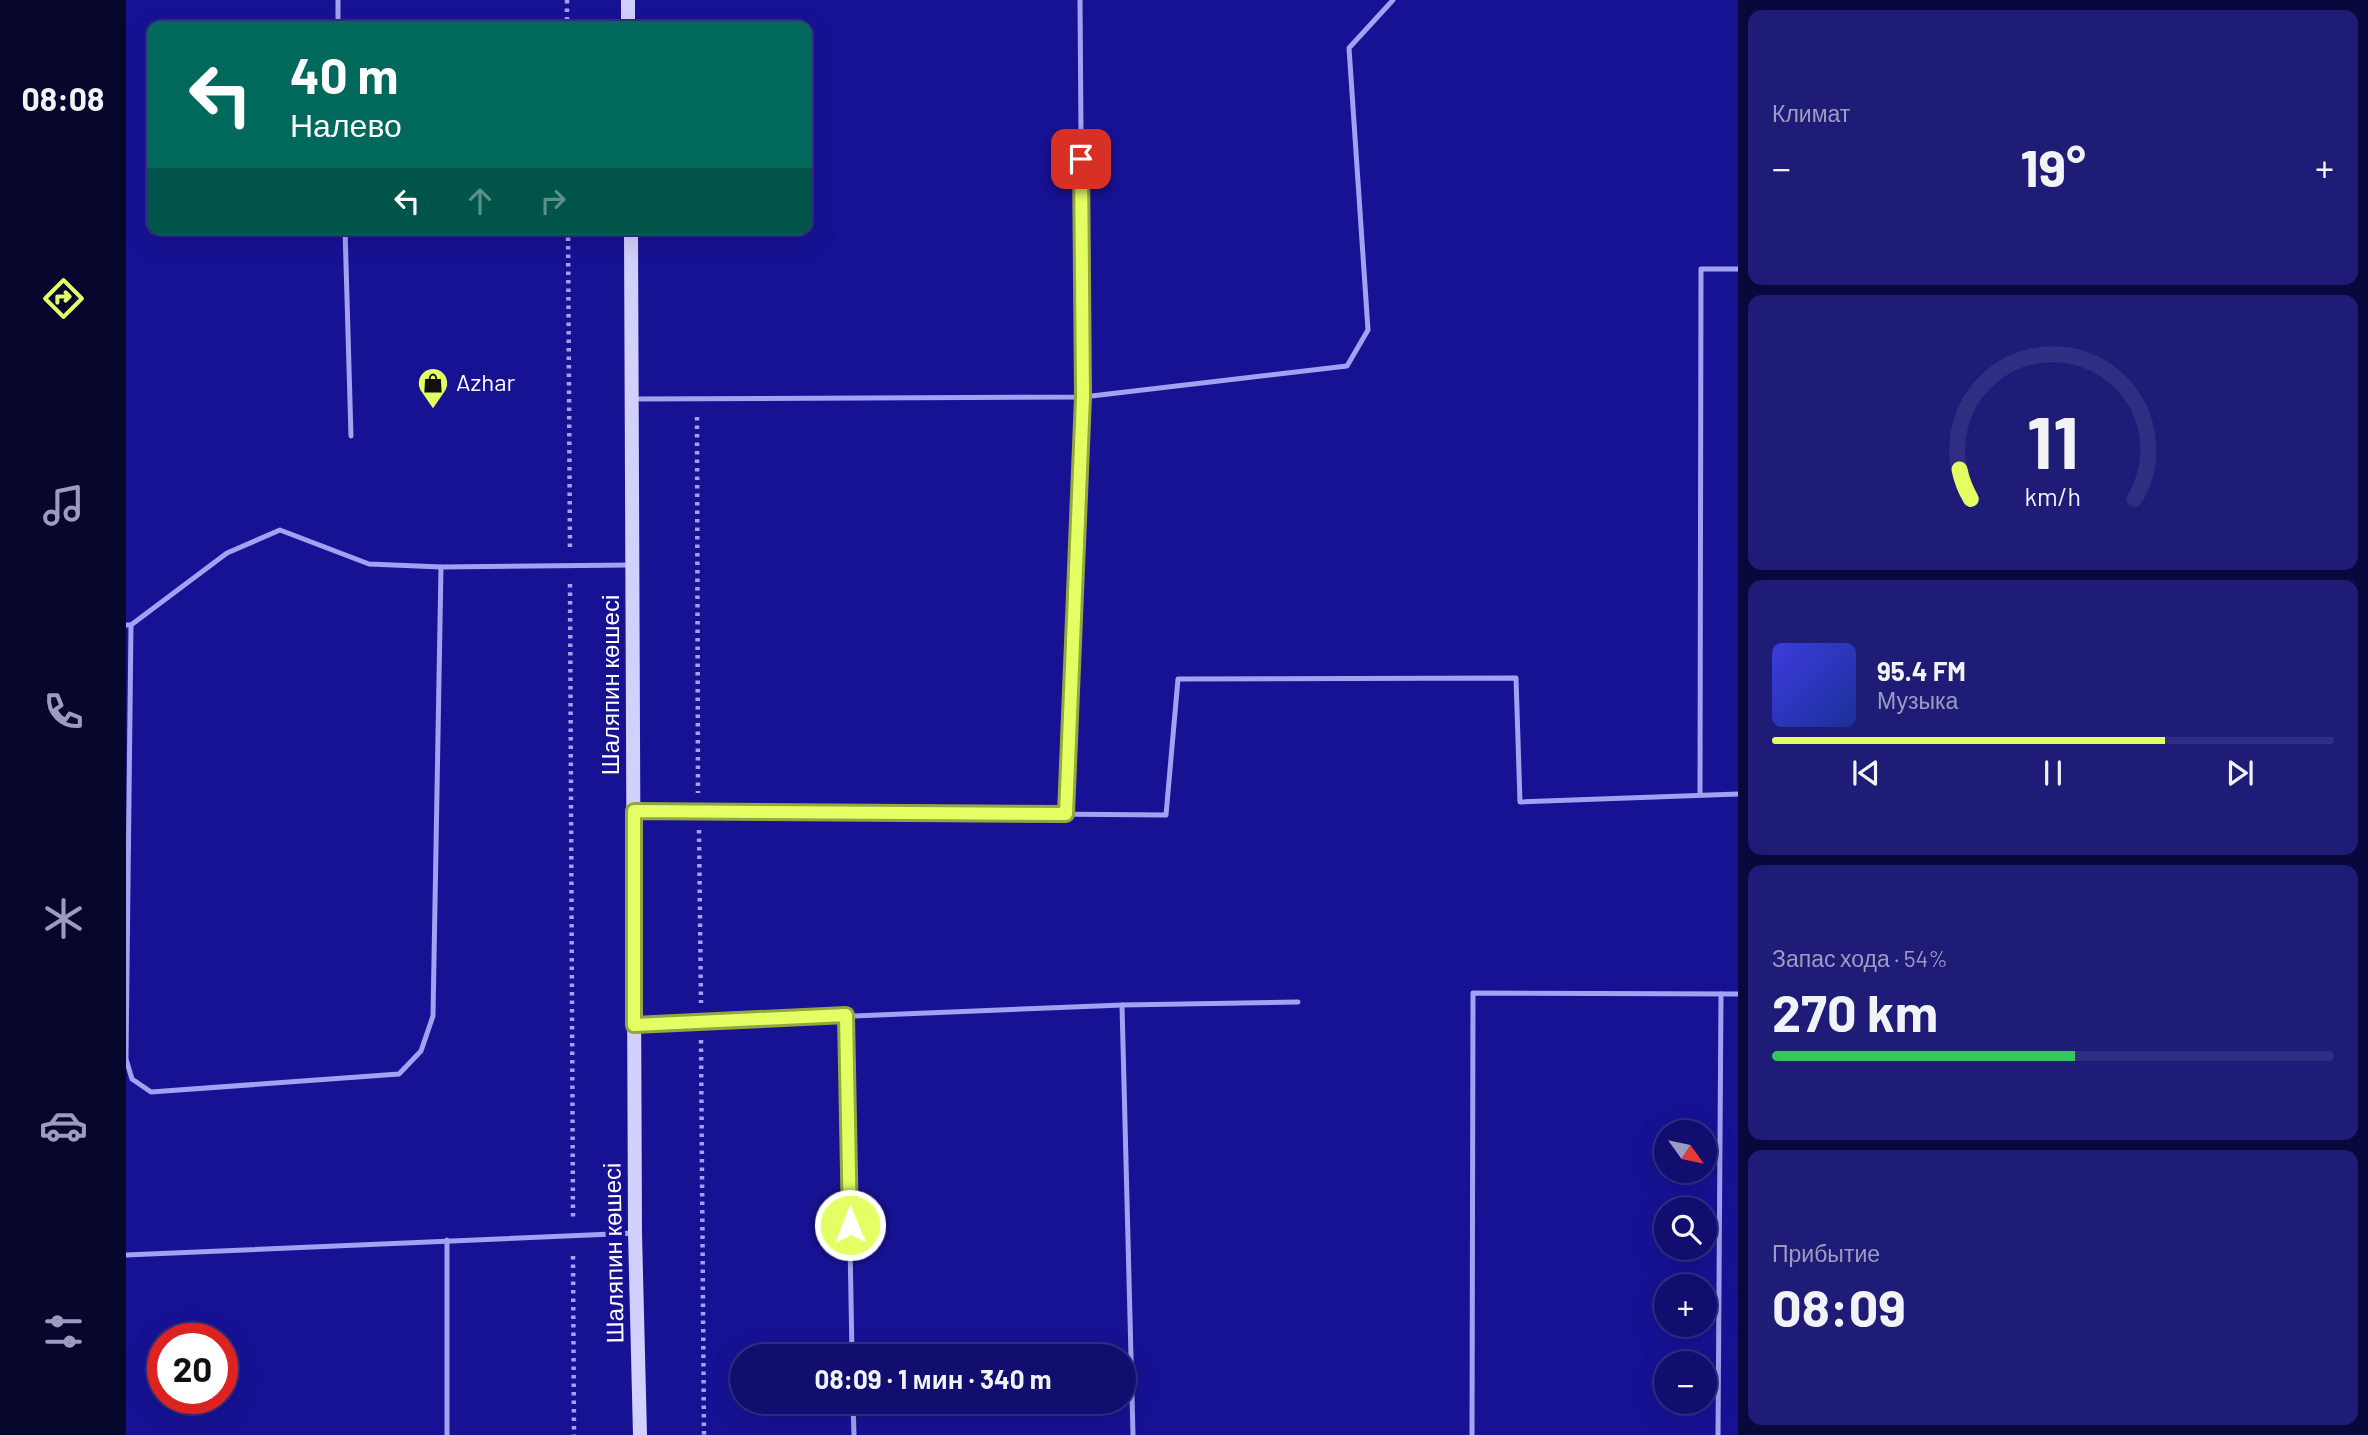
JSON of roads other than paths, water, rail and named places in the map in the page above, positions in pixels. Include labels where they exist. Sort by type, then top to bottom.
[{"type":"main road","points":[[628,0],[628,21]]},
{"type":"main road","name":"Шаляпин көшесі","points":[[631,235],[635,1233],[640,1435]]},
{"type":"lane","points":[[338,0],[338,21]]},
{"type":"lane","points":[[1066,814],[1083,397],[1080,0]]},
{"type":"lane","points":[[633,399],[1083,397],[1347,366],[1368,330],[1349,48],[1393,0]]},
{"type":"lane","points":[[345,235],[351,436]]},
{"type":"lane","points":[[1700,795],[1702,269],[1738,269]]},
{"type":"lane","points":[[441,567],[433,1016],[421,1051],[399,1074],[151,1091],[132,1079],[126,1059],[128,625],[227,552],[280,530],[369,564],[441,567],[633,565]]},
{"type":"lane","points":[[634,811],[1166,815],[1178,679],[1516,678],[1520,802],[1738,794]]},
{"type":"lane","points":[[1472,1435],[1473,993],[1738,994]]},
{"type":"lane","points":[[1718,1435],[1721,995]]},
{"type":"lane","points":[[634,1025],[1122,1005],[1298,1002]]},
{"type":"lane","points":[[1122,1005],[1133,1435]]},
{"type":"lane","points":[[846,1015],[852,1344]]},
{"type":"lane","points":[[126,1255],[635,1233]]},
{"type":"lane","points":[[447,1240],[447,1435]]},
{"type":"lane","points":[[853,1414],[854,1435]]},
{"type":"place","name":"Azhar","points":[[433,410]]}]
